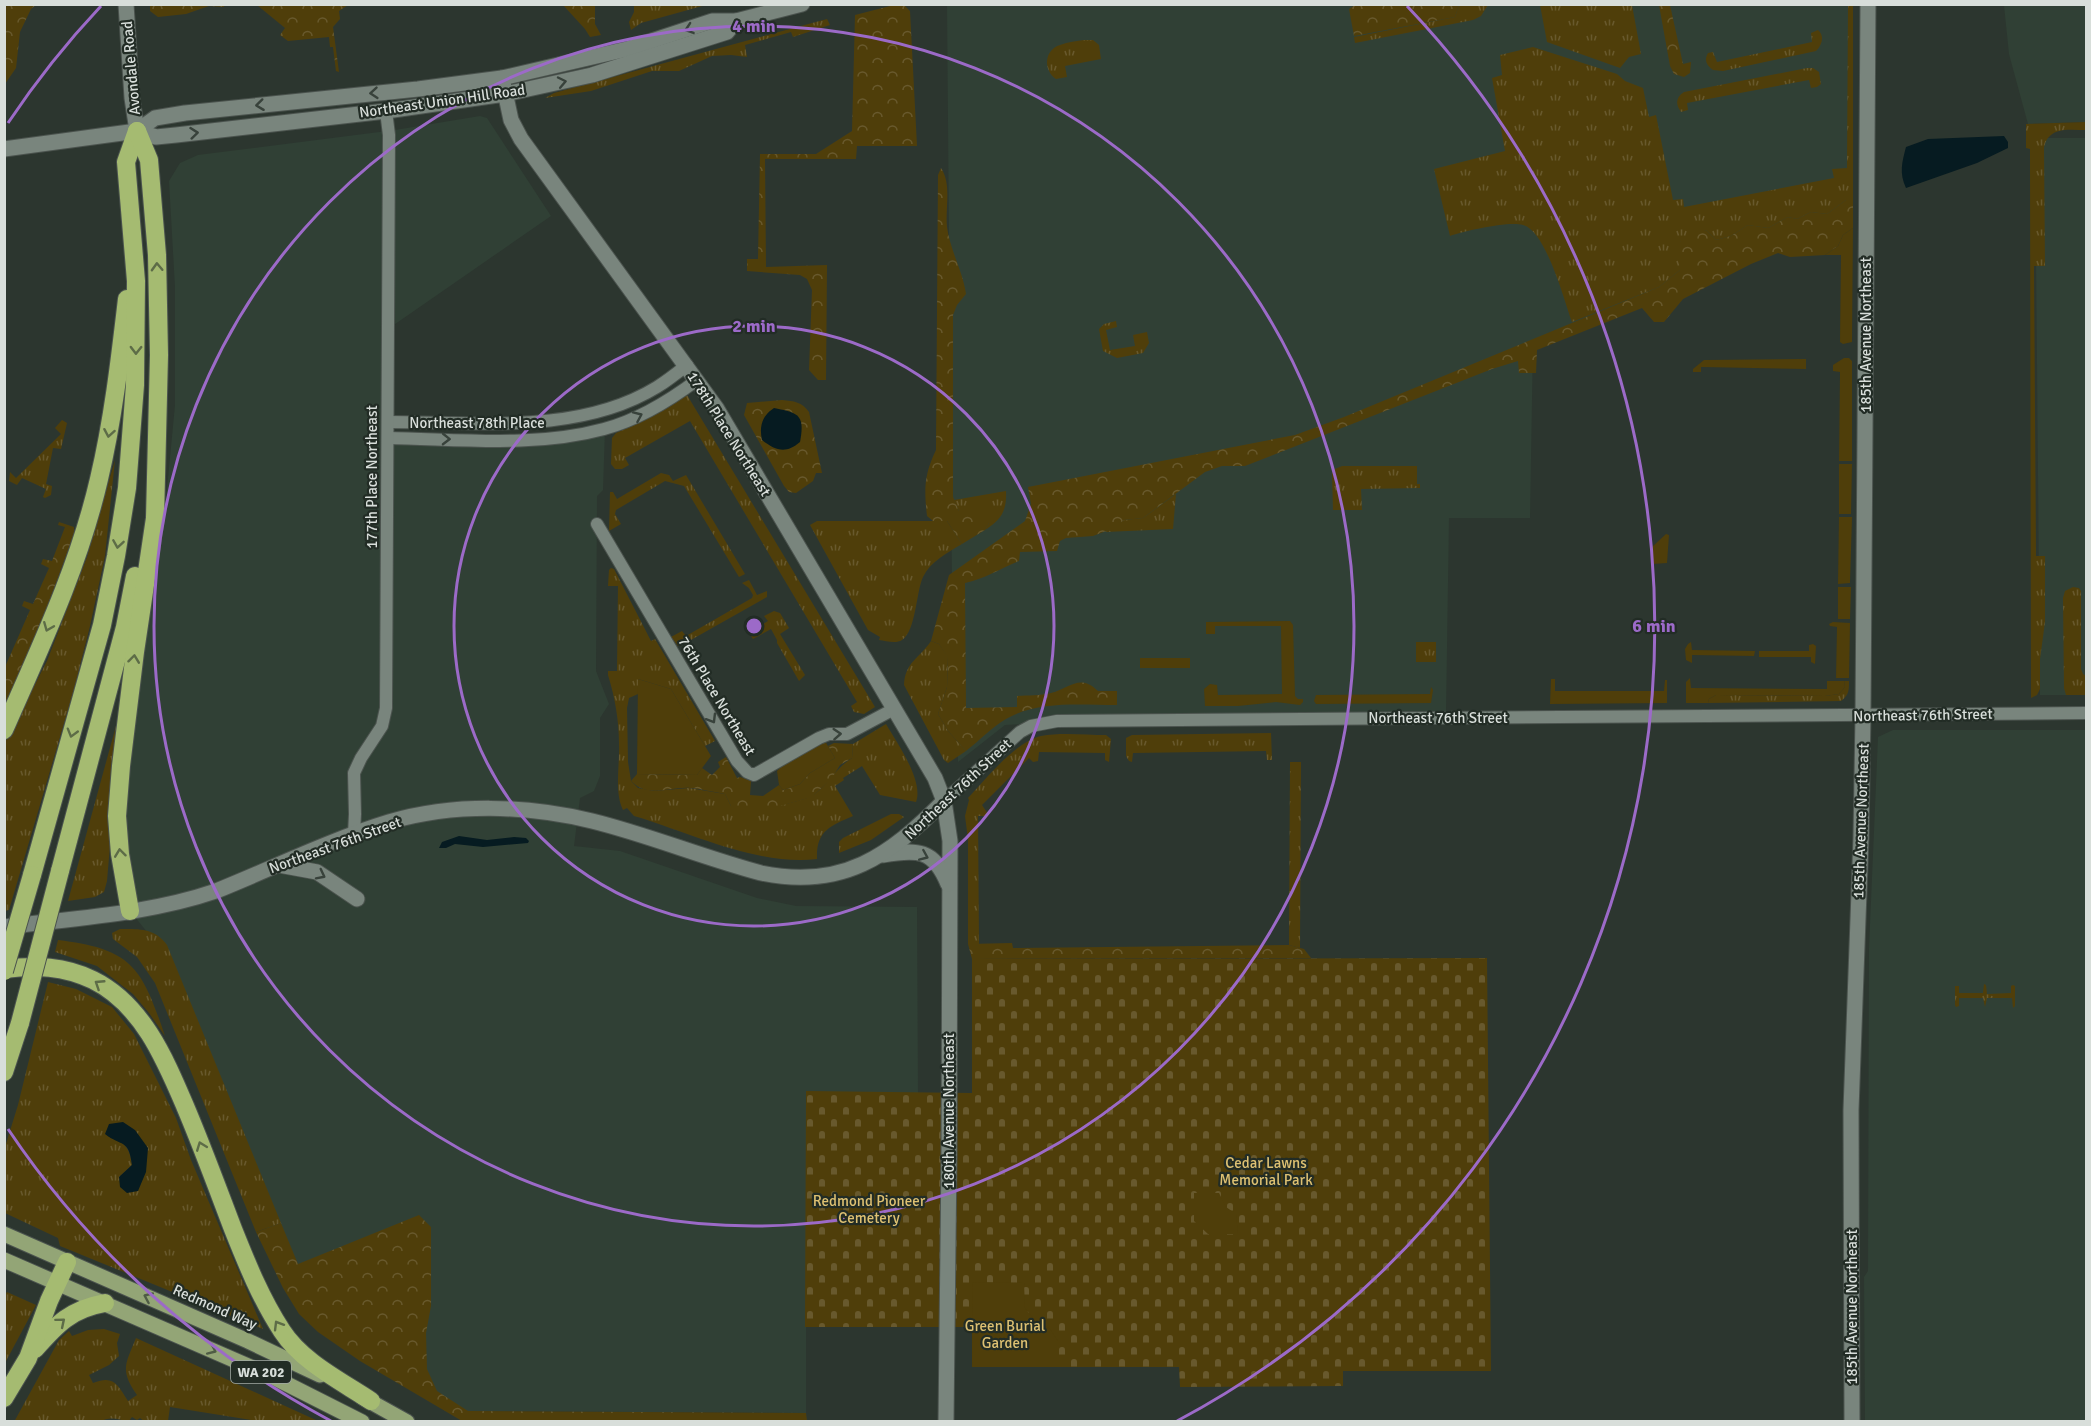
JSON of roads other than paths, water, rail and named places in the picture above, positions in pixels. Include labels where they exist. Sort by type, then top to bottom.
[{"type":"highway","points":[[137,131],[126,162],[136,281],[135,385],[127,488],[102,625],[4,970],[41,966],[68,970],[95,980],[122,1000],[143,1024],[164,1056],[194,1126],[252,1276],[283,1334],[302,1353],[371,1401]]},
{"type":"highway","points":[[130,911],[120,854],[117,816],[134,664],[155,518],[159,355],[156,232],[149,160],[137,131]]},
{"type":"highway","points":[[4,730],[70,573],[99,480],[117,379],[131,269],[133,229]]},
{"type":"highway","points":[[4,1072],[20,1023],[124,627],[137,563],[156,431]]},
{"type":"highway","points":[[28,1358],[67,1262]]},
{"type":"highway","points":[[4,1398],[28,1358],[54,1328],[67,1316],[82,1308],[105,1303]]},
{"type":"main road","name":"Redmond Way","points":[[4,1234],[257,1345],[371,1401],[407,1422]]},
{"type":"main road","name":"WA 202","points":[[4,1260],[299,1388],[362,1422]]},
{"type":"street","name":"Avondale Road","points":[[126,4],[132,98],[137,131]]},
{"type":"street","name":"Northeast Union Hill Road","points":[[137,131],[155,118],[184,113],[502,78],[627,49],[712,21],[736,21],[802,4]]},
{"type":"street","name":"185th Avenue Northeast","points":[[1852,1422],[1851,1100],[1861,837],[1863,715],[1868,4]]},
{"type":"street","name":"Northeast Union Hill Road","points":[[4,149],[137,131],[156,137],[171,136],[386,111],[505,94],[631,64],[727,32],[736,21]]},
{"type":"street","name":"178th Place Northeast","points":[[502,78],[511,120],[521,139],[717,409],[935,778],[944,801]]},
{"type":"street","name":"177th Place Northeast","points":[[354,834],[356,814],[354,772],[382,726],[386,708],[390,135],[386,111]]},
{"type":"street","name":"Northeast 78th Place","points":[[388,422],[554,421],[603,410],[626,402],[656,388],[687,365]]},
{"type":"street","name":"Northeast 78th Place","points":[[388,438],[523,441],[557,438],[605,429],[665,403],[697,380]]},
{"type":"street","name":"76th Place Northeast","points":[[597,524],[737,761],[747,772],[754,775],[819,738],[829,734],[847,734],[894,709]]},
{"type":"street","name":"Northeast 76th Street","points":[[4,927],[130,911],[202,896],[389,822],[419,815],[467,809],[534,811],[591,821],[748,869],[779,876],[830,874],[857,867],[880,856],[915,829],[1020,732],[1030,726],[1057,721],[2086,713]]},
{"type":"street","name":"180th Avenue Northeast","points":[[944,801],[949,825],[950,889],[946,1422]]},
{"type":"street","points":[[880,856],[909,851],[931,857],[941,868],[950,889]]},
{"type":"street","points":[[279,865],[317,872],[357,899]]},
{"type":"water","points":[[2004,136],[2008,142],[2008,148],[1977,163],[1906,188],[1902,163],[1906,147],[1928,139]]},
{"type":"water","points":[[774,408],[795,414],[801,421],[800,442],[786,450],[776,449],[762,440],[762,422]]},
{"type":"water","points":[[459,836],[487,840],[514,837],[526,838],[529,841],[528,843],[483,847],[455,844],[439,848],[442,842]]},
{"type":"water","points":[[123,1122],[135,1130],[148,1148],[146,1172],[138,1191],[127,1193],[120,1187],[119,1177],[132,1165],[131,1156],[123,1144],[105,1134],[109,1124]]},
{"type":"park label","name":"Cedar Lawns Memorial Park","points":[[1266,1172]]},
{"type":"park label","name":"Redmond Pioneer Cemetery","points":[[869,1210]]},
{"type":"park label","name":"Green Burial Garden","points":[[1005,1334]]}]
